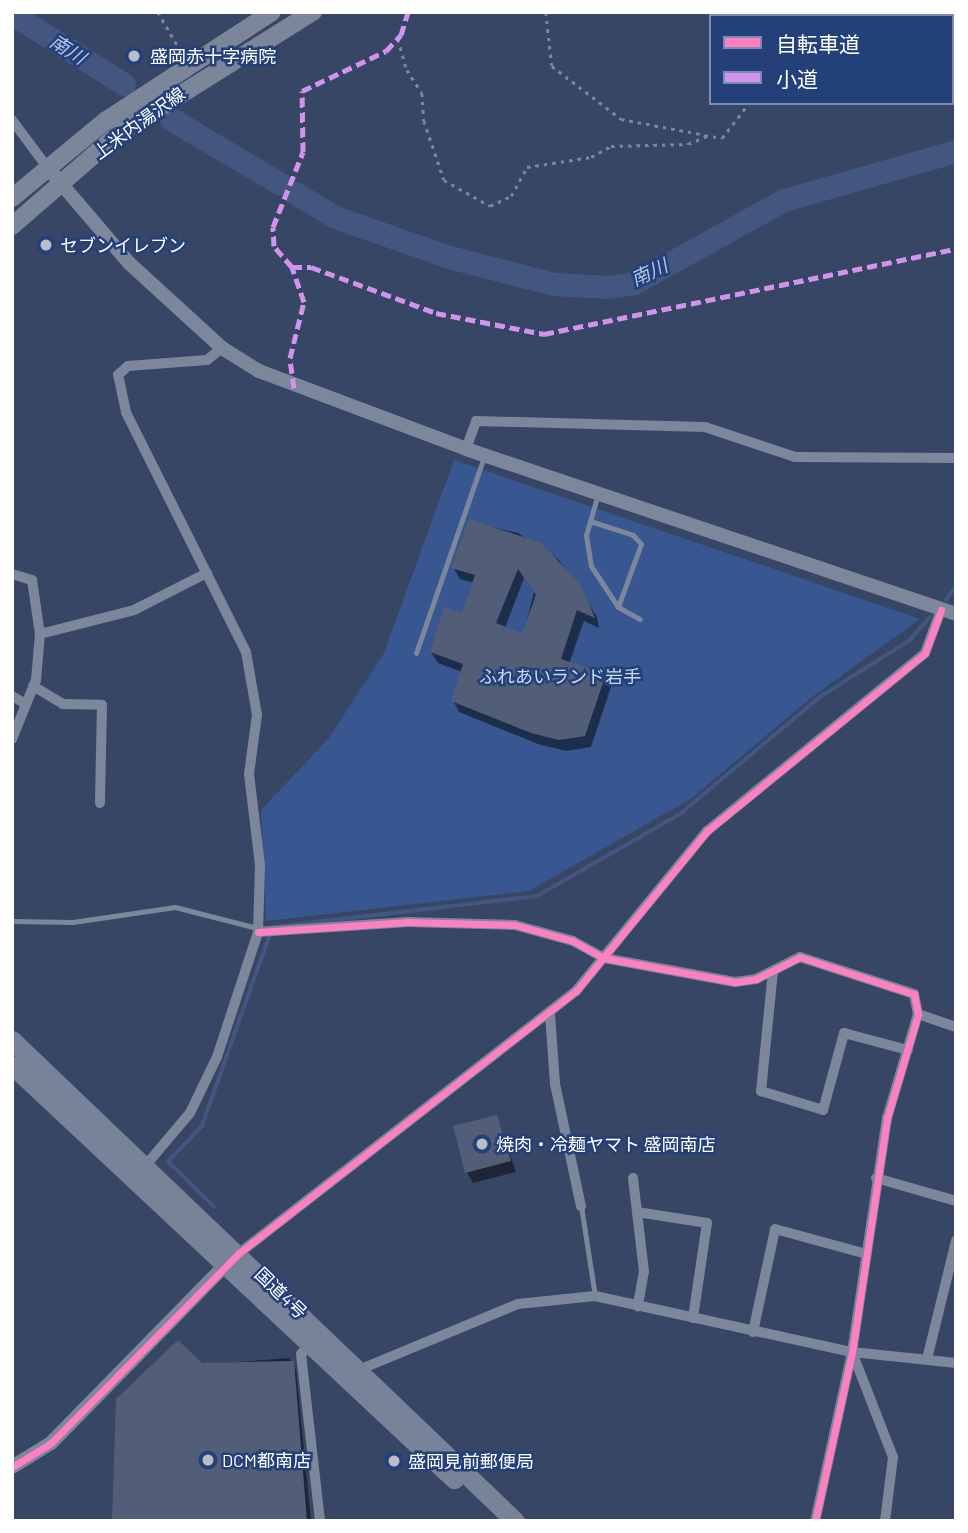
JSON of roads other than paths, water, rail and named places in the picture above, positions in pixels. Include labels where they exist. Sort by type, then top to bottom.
[{"type":"highway","name":"国道4号","points":[[12,1040],[146,1165],[310,1343],[498,1521]]},
{"type":"highway","name":"国道4号","points":[[12,1065],[361,1369],[515,1521]]},
{"type":"main road","name":"上米内湯沢線","points":[[12,198],[115,114],[272,12]]},
{"type":"main road","name":"上米内湯沢線","points":[[12,226],[60,182],[186,89],[313,12]]},
{"type":"street","points":[[12,120],[47,167],[129,263],[222,348],[294,388],[948,612],[925,653],[748,792],[668,875],[604,958],[550,1014],[233,1258],[51,1443],[12,1467]]},
{"type":"street","points":[[146,1165],[190,1113],[232,1018],[259,930],[260,865],[249,774],[257,715],[246,652],[126,412],[118,375],[128,366],[207,360],[222,348]]},
{"type":"street","points":[[466,449],[476,421],[500,421],[705,427],[795,457],[956,458]]},
{"type":"street","points":[[40,634],[134,610],[207,573]]},
{"type":"street","points":[[12,574],[32,580],[40,634],[33,686],[12,738]]},
{"type":"street","points":[[33,686],[63,704],[102,705],[100,803]]},
{"type":"street","points":[[12,696],[26,704]]},
{"type":"street","points":[[259,930],[408,922],[516,925],[573,941],[604,958],[734,982],[773,971],[800,957],[909,991],[918,1014],[876,1178],[863,1253],[852,1352],[815,1521]]},
{"type":"street","points":[[773,971],[761,1091],[823,1110],[844,1033],[908,1050]]},
{"type":"street","points":[[550,1014],[555,1084],[581,1206]]},
{"type":"street","points":[[918,1014],[956,1027]]},
{"type":"street","points":[[633,1178],[644,1271],[638,1306]]},
{"type":"street","points":[[876,1178],[956,1201]]},
{"type":"street","points":[[637,1212],[707,1223],[693,1318]]},
{"type":"street","points":[[752,1332],[775,1229],[863,1253]]},
{"type":"street","points":[[927,1359],[956,1241]]},
{"type":"street","points":[[361,1369],[518,1304],[595,1296],[852,1352],[956,1363]]},
{"type":"street","points":[[310,1343],[301,1354],[320,1521]]},
{"type":"street","points":[[852,1352],[893,1457],[885,1521]]},
{"type":"lane","points":[[416,653],[485,455]]},
{"type":"lane","points":[[598,494],[590,521],[591,566],[618,607],[639,618]]},
{"type":"lane","points":[[590,521],[633,535],[641,544],[618,607]]},
{"type":"lane","points":[[12,921],[73,922],[175,907],[259,930]]},
{"type":"lane","points":[[581,1206],[595,1296]]},
{"type":"waterway","name":"南川","points":[[12,14],[124,84]]},
{"type":"waterway","name":"南川","points":[[171,119],[279,183]]},
{"type":"waterway","name":"南川","points":[[295,193],[335,217],[449,257],[554,284],[609,287],[634,283],[784,200],[956,151]]},
{"type":"waterway","points":[[946,600],[956,586]]},
{"type":"waterway","points":[[273,927],[537,896],[680,814],[820,697],[910,640],[930,617]]},
{"type":"waterway","points":[[214,1207],[168,1162],[202,1126],[270,934]]},
{"type":"place","name":"盛岡赤十字病院","points":[[134,56]]},
{"type":"place","name":"セブンイレブン","points":[[46,245]]},
{"type":"place","name":"焼肉・冷麺ヤマト 盛岡南店","points":[[482,1144]]},
{"type":"place","name":"DCM都南店","points":[[208,1460]]},
{"type":"place","name":"盛岡見前郵便局","points":[[394,1461]]},
{"type":"park label","name":"ふれあいランド岩手","points":[[560,676]]}]
